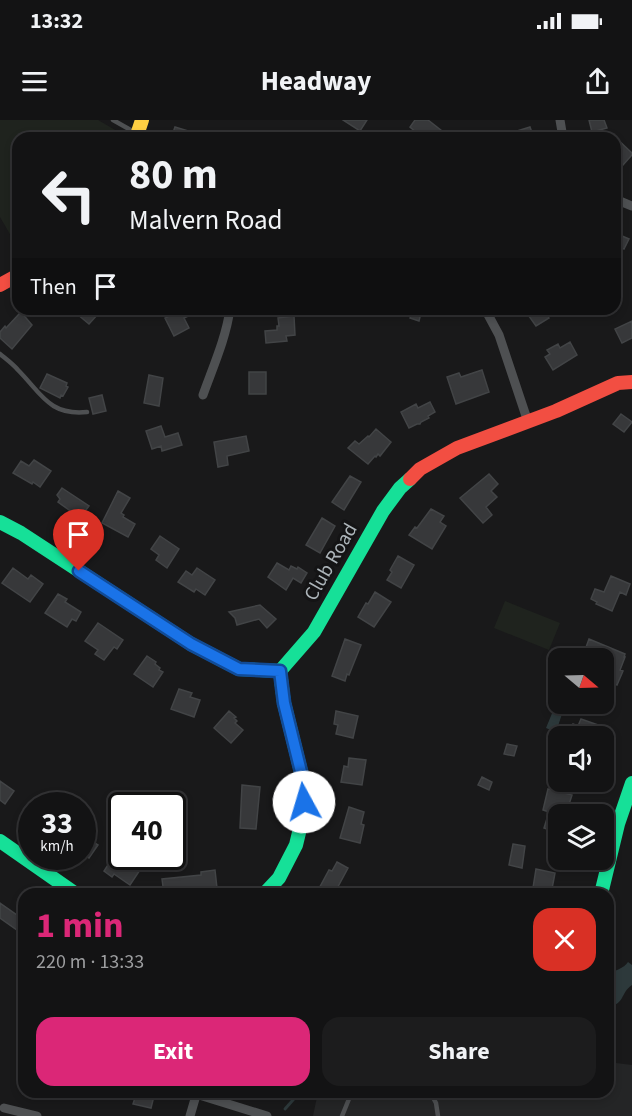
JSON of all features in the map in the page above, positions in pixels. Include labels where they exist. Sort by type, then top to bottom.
[{"type":"street","points":[[203,395],[228,315]]},
{"type":"street","points":[[488,315],[499,335],[528,422]]},
{"type":"street","name":"Club Road","points":[[280,671],[314,632],[383,511],[400,488],[420,469],[457,448],[556,411],[618,383],[632,382]]},
{"type":"street","points":[[0,522],[21,533],[191,644],[239,669],[280,671],[284,703],[305,788],[303,816],[296,845],[279,878],[270,888]]},
{"type":"street","points":[[602,888],[620,811],[632,783]]},
{"type":"street","points":[[0,841],[67,888]]},
{"type":"street","points":[[189,1116],[194,1098]]},
{"type":"street","points":[[211,1098],[267,1116]]},
{"type":"street","points":[[4,1108],[37,1116]]},
{"type":"lane","points":[[113,120],[131,132]]},
{"type":"lane","points":[[0,354],[18,370],[44,400],[59,409],[74,414],[87,412]]},
{"type":"lane","points":[[342,1116],[350,1098]]},
{"type":"lane","points":[[433,1098],[438,1116]]},
{"type":"shaded area","points":[[0,120],[98,120],[119,132],[12,132],[12,238],[0,217]]},
{"type":"shaded area","points":[[505,601],[560,623],[548,650],[494,628]]},
{"type":"shaded area","points":[[552,714],[562,714],[558,726],[546,728]]},
{"type":"shaded area","points":[[628,962],[632,965],[632,985],[620,1001],[614,1004],[614,972]]},
{"type":"shaded area","points":[[614,1063],[632,1065],[632,1116],[313,1116],[317,1098],[614,1098]]},
{"type":"building","points":[[343,120],[367,120],[360,131]]},
{"type":"building","points":[[415,120],[428,120],[443,132],[416,132],[410,127]]},
{"type":"building","points":[[589,120],[604,120],[607,128],[592,132]]},
{"type":"building","points":[[175,127],[192,132],[173,132]]},
{"type":"building","points":[[530,127],[532,132],[514,132]]},
{"type":"building","points":[[621,143],[632,153],[623,165],[621,163]]},
{"type":"building","points":[[621,236],[629,239],[624,249],[621,248]]},
{"type":"building","points":[[18,315],[24,315],[32,325],[12,349],[0,338],[0,332],[5,326],[6,328]]},
{"type":"building","points":[[78,315],[97,315],[89,324]]},
{"type":"building","points":[[172,315],[190,315],[184,318],[189,328],[174,336],[165,318]]},
{"type":"building","points":[[411,315],[420,315],[419,321],[410,318]]},
{"type":"building","points":[[528,315],[547,315],[549,318],[536,326]]},
{"type":"building","points":[[294,316],[295,335],[286,336],[287,341],[266,343],[265,331],[277,330],[278,318]]},
{"type":"building","points":[[632,321],[632,338],[622,343],[615,329]]},
{"type":"building","points":[[570,342],[577,355],[553,370],[545,357],[550,354],[547,350],[558,344],[560,348]]},
{"type":"building","points":[[482,370],[489,392],[456,404],[447,377],[459,373],[461,377]]},
{"type":"building","points":[[249,372],[266,372],[266,394],[249,394]]},
{"type":"building","points":[[47,374],[67,383],[68,387],[60,398],[40,388]]},
{"type":"building","points":[[149,375],[163,378],[159,406],[144,403]]},
{"type":"building","points":[[102,395],[106,411],[93,414],[89,398]]},
{"type":"building","points":[[430,402],[435,412],[420,424],[409,428],[401,412],[416,404],[418,408]]},
{"type":"building","points":[[621,414],[632,422],[624,432],[613,424]]},
{"type":"building","points":[[161,426],[165,437],[178,433],[182,445],[162,451],[161,446],[152,449],[146,431]]},
{"type":"building","points":[[376,429],[391,442],[380,456],[378,454],[375,456],[368,464],[348,448],[355,441],[359,444]]},
{"type":"building","points":[[246,436],[249,451],[227,456],[228,465],[218,467],[214,442]]},
{"type":"building","points":[[34,460],[51,471],[40,487],[13,473],[21,461],[29,466]]},
{"type":"building","points":[[489,474],[498,484],[491,491],[497,497],[486,507],[492,515],[483,523],[460,498]]},
{"type":"building","points":[[350,476],[361,482],[344,510],[332,502]]},
{"type":"building","points":[[62,488],[89,506],[80,518],[58,502],[60,499],[57,495]]},
{"type":"building","points":[[118,491],[130,498],[121,513],[123,517],[135,524],[128,537],[102,523]]},
{"type":"building","points":[[431,509],[444,516],[440,522],[446,526],[432,549],[409,535]]},
{"type":"building","points":[[322,518],[335,526],[320,553],[306,545]]},
{"type":"building","points":[[160,536],[179,549],[167,568],[156,560],[159,555],[151,549]]},
{"type":"building","points":[[398,556],[414,565],[401,588],[387,580]]},
{"type":"building","points":[[277,563],[289,570],[291,566],[297,569],[298,567],[307,573],[301,583],[293,578],[286,590],[268,577]]},
{"type":"building","points":[[13,568],[28,579],[31,575],[43,584],[30,602],[2,583]]},
{"type":"building","points":[[197,568],[215,580],[205,595],[196,589],[194,592],[178,582],[186,571],[192,575]]},
{"type":"building","points":[[611,576],[630,584],[626,595],[620,592],[612,611],[596,604],[597,602],[591,599],[595,589],[604,592]]},
{"type":"building","points":[[375,592],[391,602],[374,627],[358,617]]},
{"type":"building","points":[[58,594],[67,599],[65,602],[81,612],[76,621],[72,619],[67,627],[45,613]]},
{"type":"building","points":[[260,605],[276,619],[267,628],[259,619],[237,625],[235,618],[229,612]]},
{"type":"building","points":[[98,623],[123,640],[117,649],[114,647],[104,660],[95,654],[98,650],[85,641]]},
{"type":"building","points":[[345,639],[361,645],[345,681],[332,676]]},
{"type":"building","points":[[589,639],[611,648],[586,648]]},
{"type":"building","points":[[614,649],[625,654],[620,670],[623,671],[617,685],[614,684]]},
{"type":"building","points":[[147,656],[156,662],[159,670],[163,672],[153,687],[134,674]]},
{"type":"building","points":[[179,689],[192,693],[190,697],[200,700],[194,717],[171,709]]},
{"type":"building","points":[[229,711],[236,717],[234,718],[237,721],[235,723],[243,730],[231,743],[214,728]]},
{"type":"building","points":[[336,711],[358,716],[353,738],[336,734],[338,725],[334,724]]},
{"type":"building","points":[[581,719],[601,726],[578,726]]},
{"type":"building","points":[[507,744],[517,746],[514,756],[504,754]]},
{"type":"building","points":[[349,758],[366,760],[362,785],[341,782],[344,766],[348,767]]},
{"type":"building","points":[[482,777],[492,782],[489,790],[478,785]]},
{"type":"building","points":[[0,781],[14,791],[5,804],[0,800]]},
{"type":"building","points":[[242,785],[260,787],[256,829],[240,828]]},
{"type":"building","points":[[548,789],[548,792],[572,795],[569,804],[548,804],[548,812],[543,810]]},
{"type":"building","points":[[349,807],[364,812],[360,843],[340,838]]},
{"type":"building","points":[[548,815],[548,829],[544,828]]},
{"type":"building","points":[[513,844],[525,846],[522,868],[509,865]]},
{"type":"building","points":[[337,862],[348,868],[337,888],[319,888],[329,870],[332,871]]},
{"type":"building","points":[[108,865],[108,870],[140,870],[130,885],[114,874],[112,877],[104,871]]},
{"type":"building","points":[[536,869],[555,873],[552,888],[533,888]]},
{"type":"building","points":[[215,870],[217,888],[163,888],[162,879],[201,875],[201,872]]},
{"type":"building","points":[[0,903],[18,916],[18,931],[0,918]]},
{"type":"building","points":[[135,1098],[154,1098],[151,1108],[133,1104]]},
{"type":"waterway","points":[[285,1109],[295,1098]]},
{"type":"traffic: fast","points":[[270,888],[279,878],[296,845],[303,816],[305,788],[284,703],[280,671],[314,632],[383,511],[400,488],[410,479]]},
{"type":"traffic: fast","points":[[0,522],[21,533],[191,644],[239,669],[280,671]]},
{"type":"traffic: fast","points":[[602,888],[618,824],[632,783]]},
{"type":"traffic: fast","points":[[0,841],[67,888]]},
{"type":"traffic: slow","points":[[138,132],[142,120]]},
{"type":"traffic: jam","points":[[0,285],[12,278]]},
{"type":"traffic: jam","points":[[410,479],[420,469],[457,448],[556,411],[618,383],[632,382]]},
{"type":"route","points":[[79,571],[191,644],[239,669],[280,671],[284,703],[305,788],[304,802]]}]
